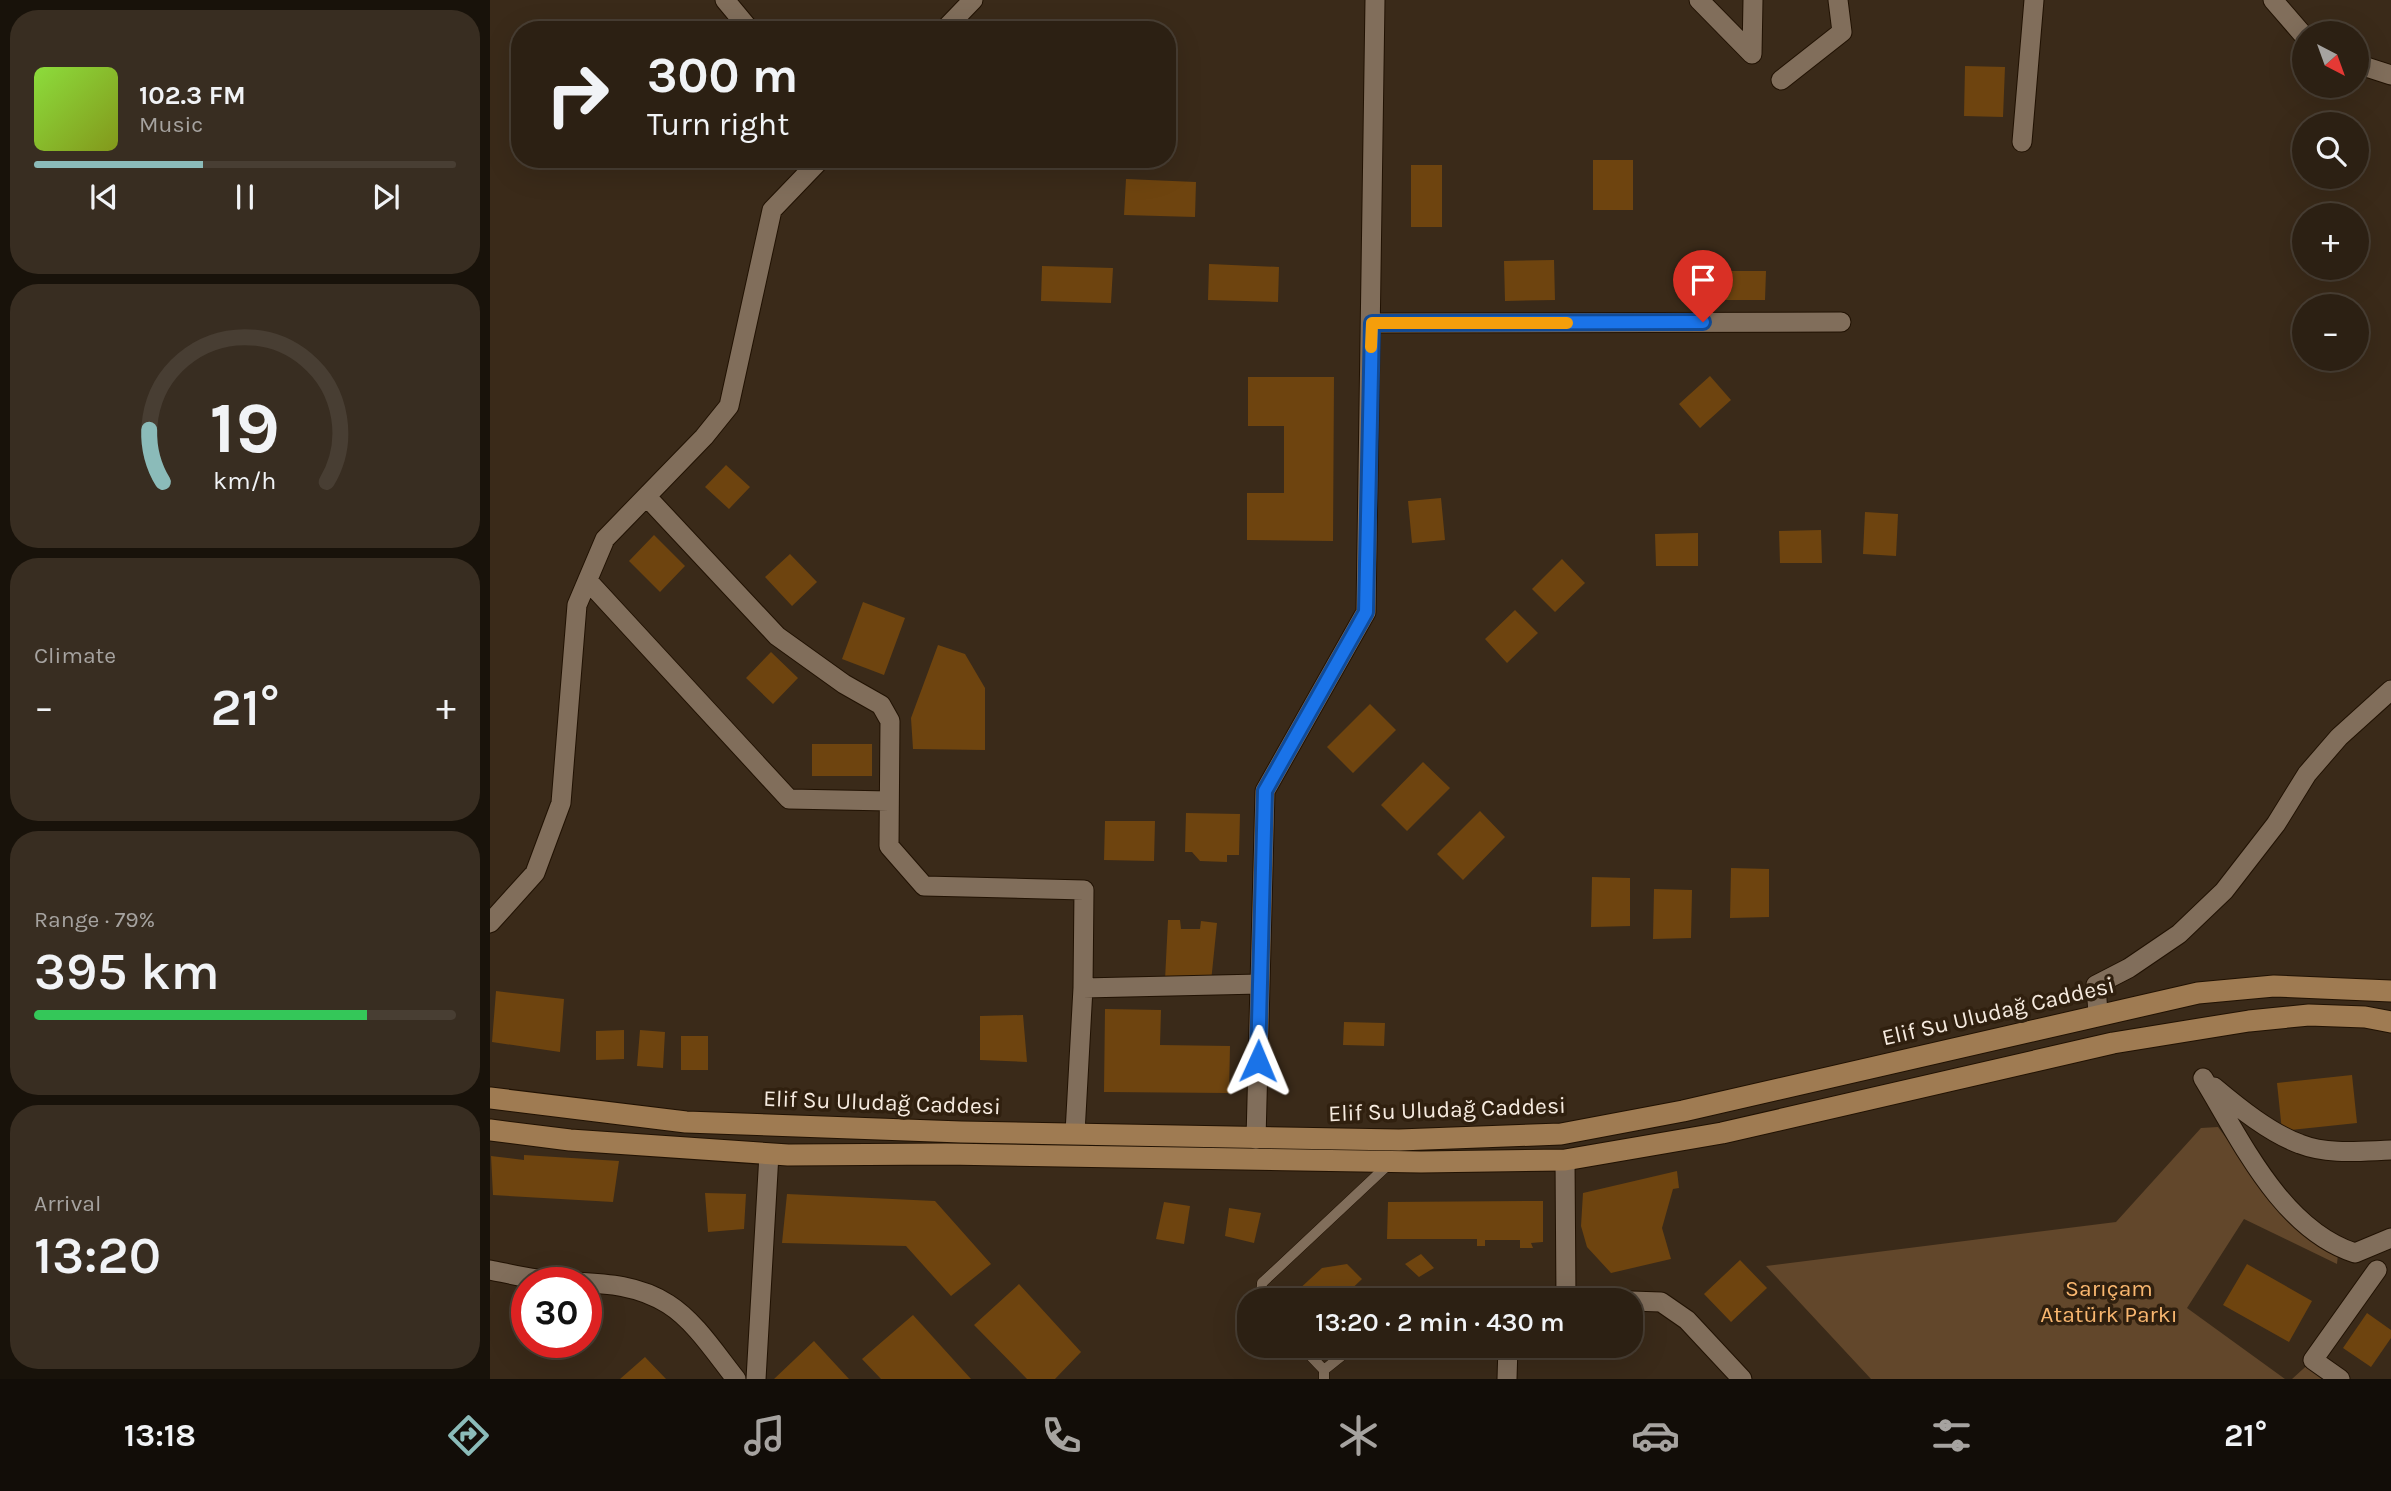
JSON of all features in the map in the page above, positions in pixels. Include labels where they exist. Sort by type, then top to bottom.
[{"type":"main road","name":"Elif Su Uludağ Caddesi","points":[[490,1098],[686,1122],[961,1132],[1399,1140],[1561,1134],[1683,1111],[2199,993],[2274,986],[2391,991]]},
{"type":"main road","name":"Elif Su Uludağ Caddesi","points":[[490,1129],[570,1140],[769,1154],[1391,1161],[1565,1160],[1735,1130],[2140,1039],[2309,1015],[2365,1017],[2391,1022]]},
{"type":"street","points":[[724,0],[742,21]]},
{"type":"street","points":[[953,21],[973,0]]},
{"type":"street","points":[[1256,1139],[1265,791],[1366,612],[1375,0]]},
{"type":"street","points":[[1699,0],[1752,54],[1753,0]]},
{"type":"street","points":[[1781,80],[1842,32],[1838,0]]},
{"type":"street","points":[[2022,142],[2034,0]]},
{"type":"street","points":[[2273,0],[2292,22]]},
{"type":"street","points":[[2370,68],[2391,75]]},
{"type":"street","points":[[490,923],[536,873],[561,803],[577,606],[605,539],[729,406],[772,210],[812,168]]},
{"type":"street","points":[[1372,323],[1841,322]]},
{"type":"street","points":[[647,497],[777,636],[844,684],[881,705],[890,721],[888,846],[924,886],[1084,890],[1083,988],[1075,1133]]},
{"type":"street","points":[[588,581],[789,799],[889,801]]},
{"type":"street","points":[[2098,1014],[2096,985],[2129,968],[2179,933],[2224,891],[2276,824],[2307,774],[2339,737],[2391,690]]},
{"type":"street","points":[[1083,988],[1260,984]]},
{"type":"street","points":[[2340,1379],[2313,1360],[2384,1271],[2355,1253],[2341,1249],[2297,1216],[2271,1185],[2203,1078],[2238,1107],[2299,1144],[2333,1151],[2391,1150]]},
{"type":"street","points":[[756,1379],[769,1154]]},
{"type":"street","points":[[1565,1160],[1566,1288]]},
{"type":"street","points":[[2355,1253],[2391,1238]]},
{"type":"street","points":[[490,1270],[538,1279],[632,1286],[669,1304],[736,1379]]},
{"type":"street","points":[[1643,1301],[1661,1302],[1687,1320],[1741,1379]]},
{"type":"street","points":[[1507,1379],[1508,1358]]},
{"type":"lane","points":[[1262,1288],[1262,1283],[1271,1273],[1391,1161]]},
{"type":"lane","points":[[1311,1358],[1324,1374],[1341,1358]]},
{"type":"green space","name":"Sarıçam Atatürk Parkı","points":[[2218,1127],[2289,1222],[2338,1254],[2337,1264],[2244,1219],[2187,1308],[2285,1379],[1871,1379],[1766,1266],[2116,1222],[2201,1128]]},
{"type":"green space","points":[[2313,1360],[2345,1379],[2292,1379]]},
{"type":"building","points":[[1965,66],[2005,67],[2003,117],[1964,116]]},
{"type":"building","points":[[1593,160],[1633,160],[1633,210],[1593,210]]},
{"type":"building","points":[[1411,165],[1442,165],[1442,227],[1411,227]]},
{"type":"building","points":[[1126,179],[1196,182],[1195,217],[1124,215]]},
{"type":"building","points":[[1554,260],[1555,300],[1505,301],[1504,261]]},
{"type":"building","points":[[1209,264],[1279,267],[1278,302],[1208,300]]},
{"type":"building","points":[[1042,266],[1113,268],[1111,303],[1041,301]]},
{"type":"building","points":[[1710,271],[1766,271],[1765,300],[1710,300]]},
{"type":"building","points":[[1710,376],[1731,400],[1700,428],[1679,404]]},
{"type":"building","points":[[1248,377],[1334,377],[1333,541],[1247,540],[1247,493],[1284,493],[1284,426],[1248,426]]},
{"type":"building","points":[[726,465],[750,487],[729,509],[705,487]]},
{"type":"building","points":[[1441,498],[1445,540],[1412,543],[1408,501]]},
{"type":"building","points":[[1865,512],[1898,514],[1896,556],[1863,554]]},
{"type":"building","points":[[1821,530],[1822,563],[1780,563],[1779,531]]},
{"type":"building","points":[[1698,533],[1698,566],[1656,566],[1655,534]]},
{"type":"building","points":[[654,535],[685,566],[660,592],[629,561]]},
{"type":"building","points":[[790,554],[817,582],[792,606],[765,577]]},
{"type":"building","points":[[1562,559],[1585,583],[1555,612],[1532,589]]},
{"type":"building","points":[[863,602],[905,618],[884,675],[842,659]]},
{"type":"building","points":[[1515,610],[1538,633],[1507,663],[1485,639]]},
{"type":"building","points":[[938,645],[965,654],[985,688],[985,750],[913,749],[911,718]]},
{"type":"building","points":[[771,652],[798,678],[773,704],[746,678]]},
{"type":"building","points":[[1370,704],[1396,730],[1353,773],[1327,747]]},
{"type":"building","points":[[812,744],[872,744],[872,776],[812,776]]},
{"type":"building","points":[[1423,762],[1450,788],[1407,831],[1381,805]]},
{"type":"building","points":[[1480,811],[1505,837],[1463,880],[1437,854]]},
{"type":"building","points":[[1186,813],[1240,814],[1239,855],[1227,855],[1227,862],[1200,861],[1192,852],[1185,852]]},
{"type":"building","points":[[1105,821],[1155,821],[1154,861],[1104,860]]},
{"type":"building","points":[[1731,868],[1769,869],[1769,917],[1730,918]]},
{"type":"building","points":[[1592,877],[1630,878],[1630,926],[1591,927]]},
{"type":"building","points":[[1654,889],[1692,890],[1691,938],[1653,939]]},
{"type":"building","points":[[1168,920],[1180,920],[1181,929],[1200,929],[1201,921],[1217,923],[1211,982],[1165,980]]},
{"type":"building","points":[[496,991],[564,999],[560,1052],[492,1042]]},
{"type":"building","points":[[1105,1009],[1161,1010],[1160,1045],[1230,1046],[1229,1093],[1104,1092]]},
{"type":"building","points":[[1023,1015],[1027,1062],[980,1060],[980,1016]]},
{"type":"building","points":[[1344,1022],[1385,1023],[1384,1046],[1343,1045]]},
{"type":"building","points":[[624,1030],[624,1059],[596,1060],[596,1031]]},
{"type":"building","points":[[640,1030],[665,1032],[663,1068],[637,1066]]},
{"type":"building","points":[[681,1036],[708,1036],[708,1070],[681,1070]]},
{"type":"building","points":[[2352,1075],[2357,1123],[2282,1131],[2277,1083]]},
{"type":"building","points":[[524,1155],[619,1161],[613,1202],[493,1195],[491,1156],[524,1160]]},
{"type":"building","points":[[1677,1171],[1679,1188],[1673,1189],[1662,1228],[1671,1259],[1611,1273],[1587,1247],[1581,1226],[1583,1193]]},
{"type":"building","points":[[705,1193],[746,1194],[744,1229],[708,1232]]},
{"type":"building","points":[[787,1194],[935,1201],[991,1264],[951,1296],[906,1246],[782,1243]]},
{"type":"building","points":[[1543,1201],[1543,1242],[1531,1243],[1533,1248],[1520,1248],[1520,1240],[1485,1240],[1485,1246],[1477,1246],[1477,1239],[1387,1239],[1388,1202]]},
{"type":"building","points":[[1164,1202],[1190,1206],[1184,1244],[1156,1239]]},
{"type":"building","points":[[1229,1208],[1261,1213],[1254,1243],[1225,1236]]},
{"type":"building","points":[[1421,1254],[1434,1268],[1419,1277],[1405,1264]]},
{"type":"building","points":[[1740,1260],[1767,1288],[1731,1322],[1704,1294]]},
{"type":"building","points":[[1347,1264],[1362,1279],[1353,1288],[1300,1288],[1322,1268]]},
{"type":"building","points":[[2247,1264],[2312,1301],[2289,1342],[2223,1305]]},
{"type":"building","points":[[1019,1284],[1081,1352],[1055,1379],[1027,1379],[974,1325]]},
{"type":"building","points":[[2367,1313],[2391,1330],[2391,1338],[2371,1367],[2343,1348]]},
{"type":"building","points":[[913,1315],[971,1379],[881,1379],[862,1359]]},
{"type":"building","points":[[814,1341],[849,1379],[774,1379]]},
{"type":"building","points":[[645,1357],[666,1379],[620,1379]]},
{"type":"slow traffic","points":[[1371,347],[1372,323],[1567,323]]},
{"type":"route","points":[[1258,1061],[1265,791],[1366,612],[1372,323],[1703,322]]}]
